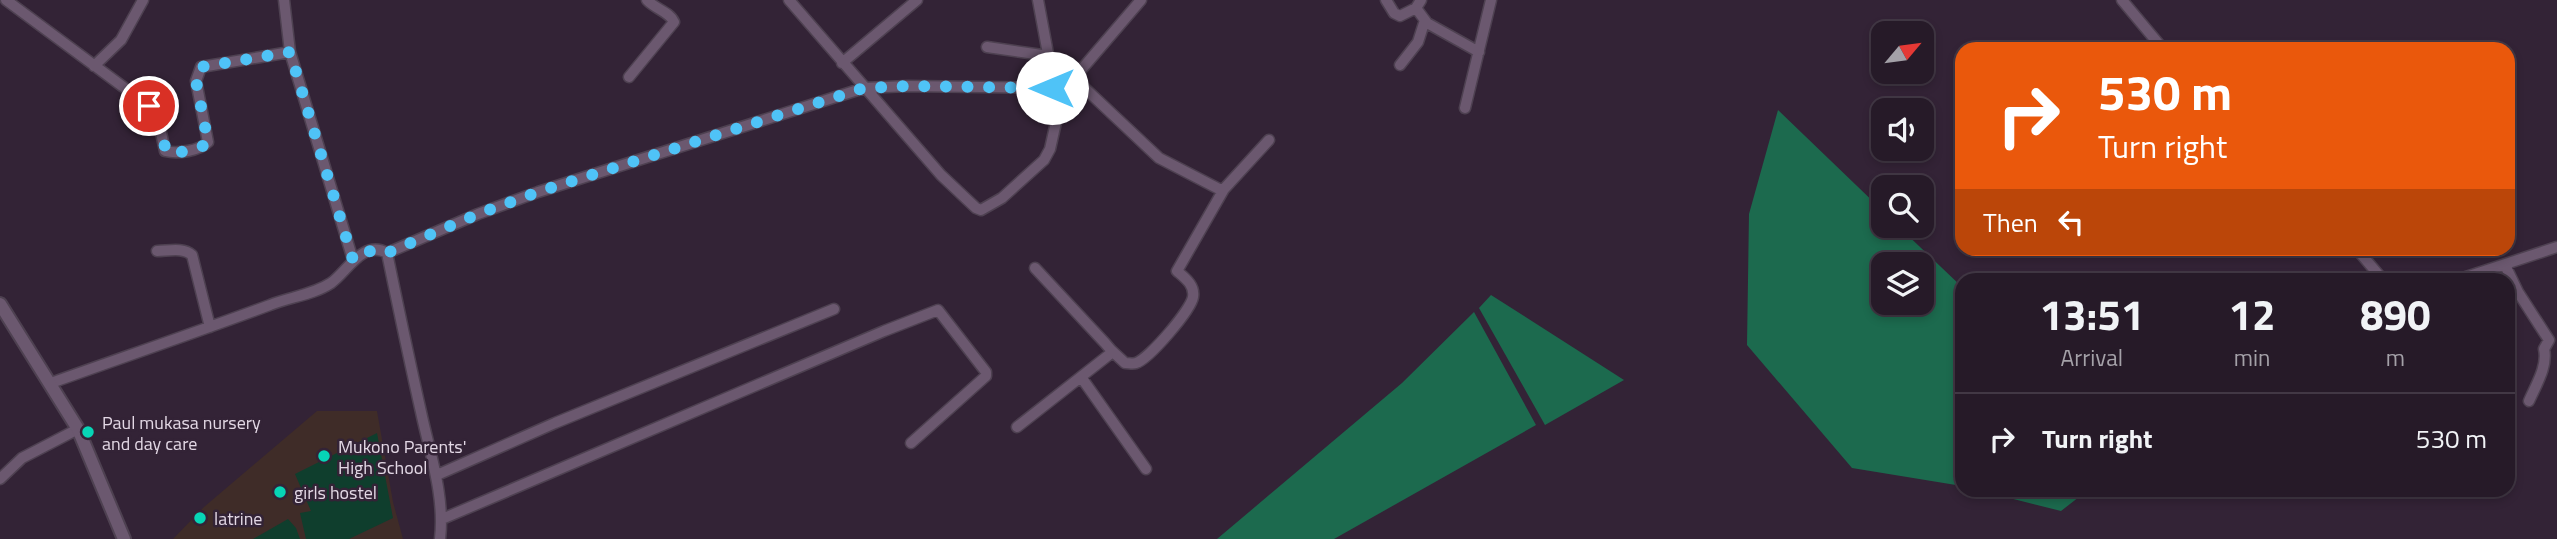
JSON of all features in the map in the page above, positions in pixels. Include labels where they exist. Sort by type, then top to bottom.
[{"type":"street","points":[[6,0],[149,106],[158,119],[166,151],[170,153],[201,148],[208,142],[196,81],[201,67],[290,52]]},
{"type":"street","points":[[94,66],[121,40],[143,0]]},
{"type":"street","points":[[284,0],[290,52],[353,260]]},
{"type":"street","points":[[629,77],[674,22],[672,17],[653,7],[647,0]]},
{"type":"street","points":[[789,0],[941,175],[981,210],[1002,198],[1044,160],[1050,149],[1057,89],[1038,0]]},
{"type":"street","points":[[842,63],[917,0]]},
{"type":"street","points":[[51,383],[278,301],[320,289],[341,275],[353,260],[367,252],[379,250],[387,253],[538,192],[864,88],[908,86],[1057,89],[1075,79],[1141,0]]},
{"type":"street","points":[[1386,0],[1394,13],[1400,16],[1418,4],[1425,20],[1479,52]]},
{"type":"street","points":[[1465,108],[1491,0]]},
{"type":"street","points":[[2122,0],[2157,42]]},
{"type":"street","points":[[1400,65],[1418,43],[1425,20]]},
{"type":"street","points":[[986,47],[1042,55],[1049,59]]},
{"type":"street","points":[[1075,79],[1159,158],[1219,189],[1224,189]]},
{"type":"street","points":[[1035,268],[1111,350],[1125,363],[1136,363],[1149,355],[1189,308],[1193,296],[1191,284],[1177,271],[1224,189],[1269,141]]},
{"type":"street","points":[[2479,273],[2557,247]]},
{"type":"street","points":[[156,251],[181,250],[192,255],[210,327]]},
{"type":"street","points":[[387,253],[436,475],[442,519],[440,539]]},
{"type":"street","points":[[2363,256],[2377,273]]},
{"type":"street","points":[[2505,265],[2509,273]]},
{"type":"street","points":[[2515,286],[2549,340],[2544,349],[2546,356],[2539,379],[2529,401]]},
{"type":"street","points":[[436,475],[834,309]]},
{"type":"street","points":[[442,519],[938,310],[986,372],[986,376],[911,443]]},
{"type":"street","points":[[2,312],[51,383],[78,429],[124,539]]},
{"type":"street","points":[[1017,427],[1110,354],[1111,350]]},
{"type":"street","points":[[1081,377],[1146,469]]},
{"type":"street","points":[[0,479],[22,458],[78,429]]},
{"type":"shaded area","name":"Mukono Parents' High School","points":[[317,411],[377,411],[393,502],[403,539],[173,539],[204,507]]},
{"type":"green space","points":[[1778,110],[1871,199],[1871,238],[1911,238],[1925,252],[1871,252],[1871,315],[1934,315],[1934,260],[1955,280],[1955,485],[1852,468],[1747,345],[1749,214]]},
{"type":"green space","points":[[1491,295],[1624,380],[1545,425],[1479,308]]},
{"type":"green space","points":[[1474,312],[1536,425],[1334,539],[1217,539],[1402,383]]},
{"type":"green space","points":[[377,433],[393,518],[349,539],[306,539],[300,513],[311,511],[295,474]]},
{"type":"green space","points":[[2006,497],[2079,497],[2061,511]]},
{"type":"green space","points":[[288,519],[296,528],[300,539],[253,539]]},
{"type":"place","name":"Paul mukasa nursery and day care","points":[[88,432]]},
{"type":"place","name":"Mukono Parents' High School","points":[[324,456]]},
{"type":"place","name":"girls hostel","points":[[280,492]]},
{"type":"place","name":"latrine","points":[[200,518]]},
{"type":"route","points":[[149,106],[158,119],[162,144],[166,151],[170,153],[201,148],[208,142],[196,81],[201,67],[290,52],[353,260],[367,252],[379,250],[387,253],[538,192],[622,168],[864,88],[1052,88]]}]
